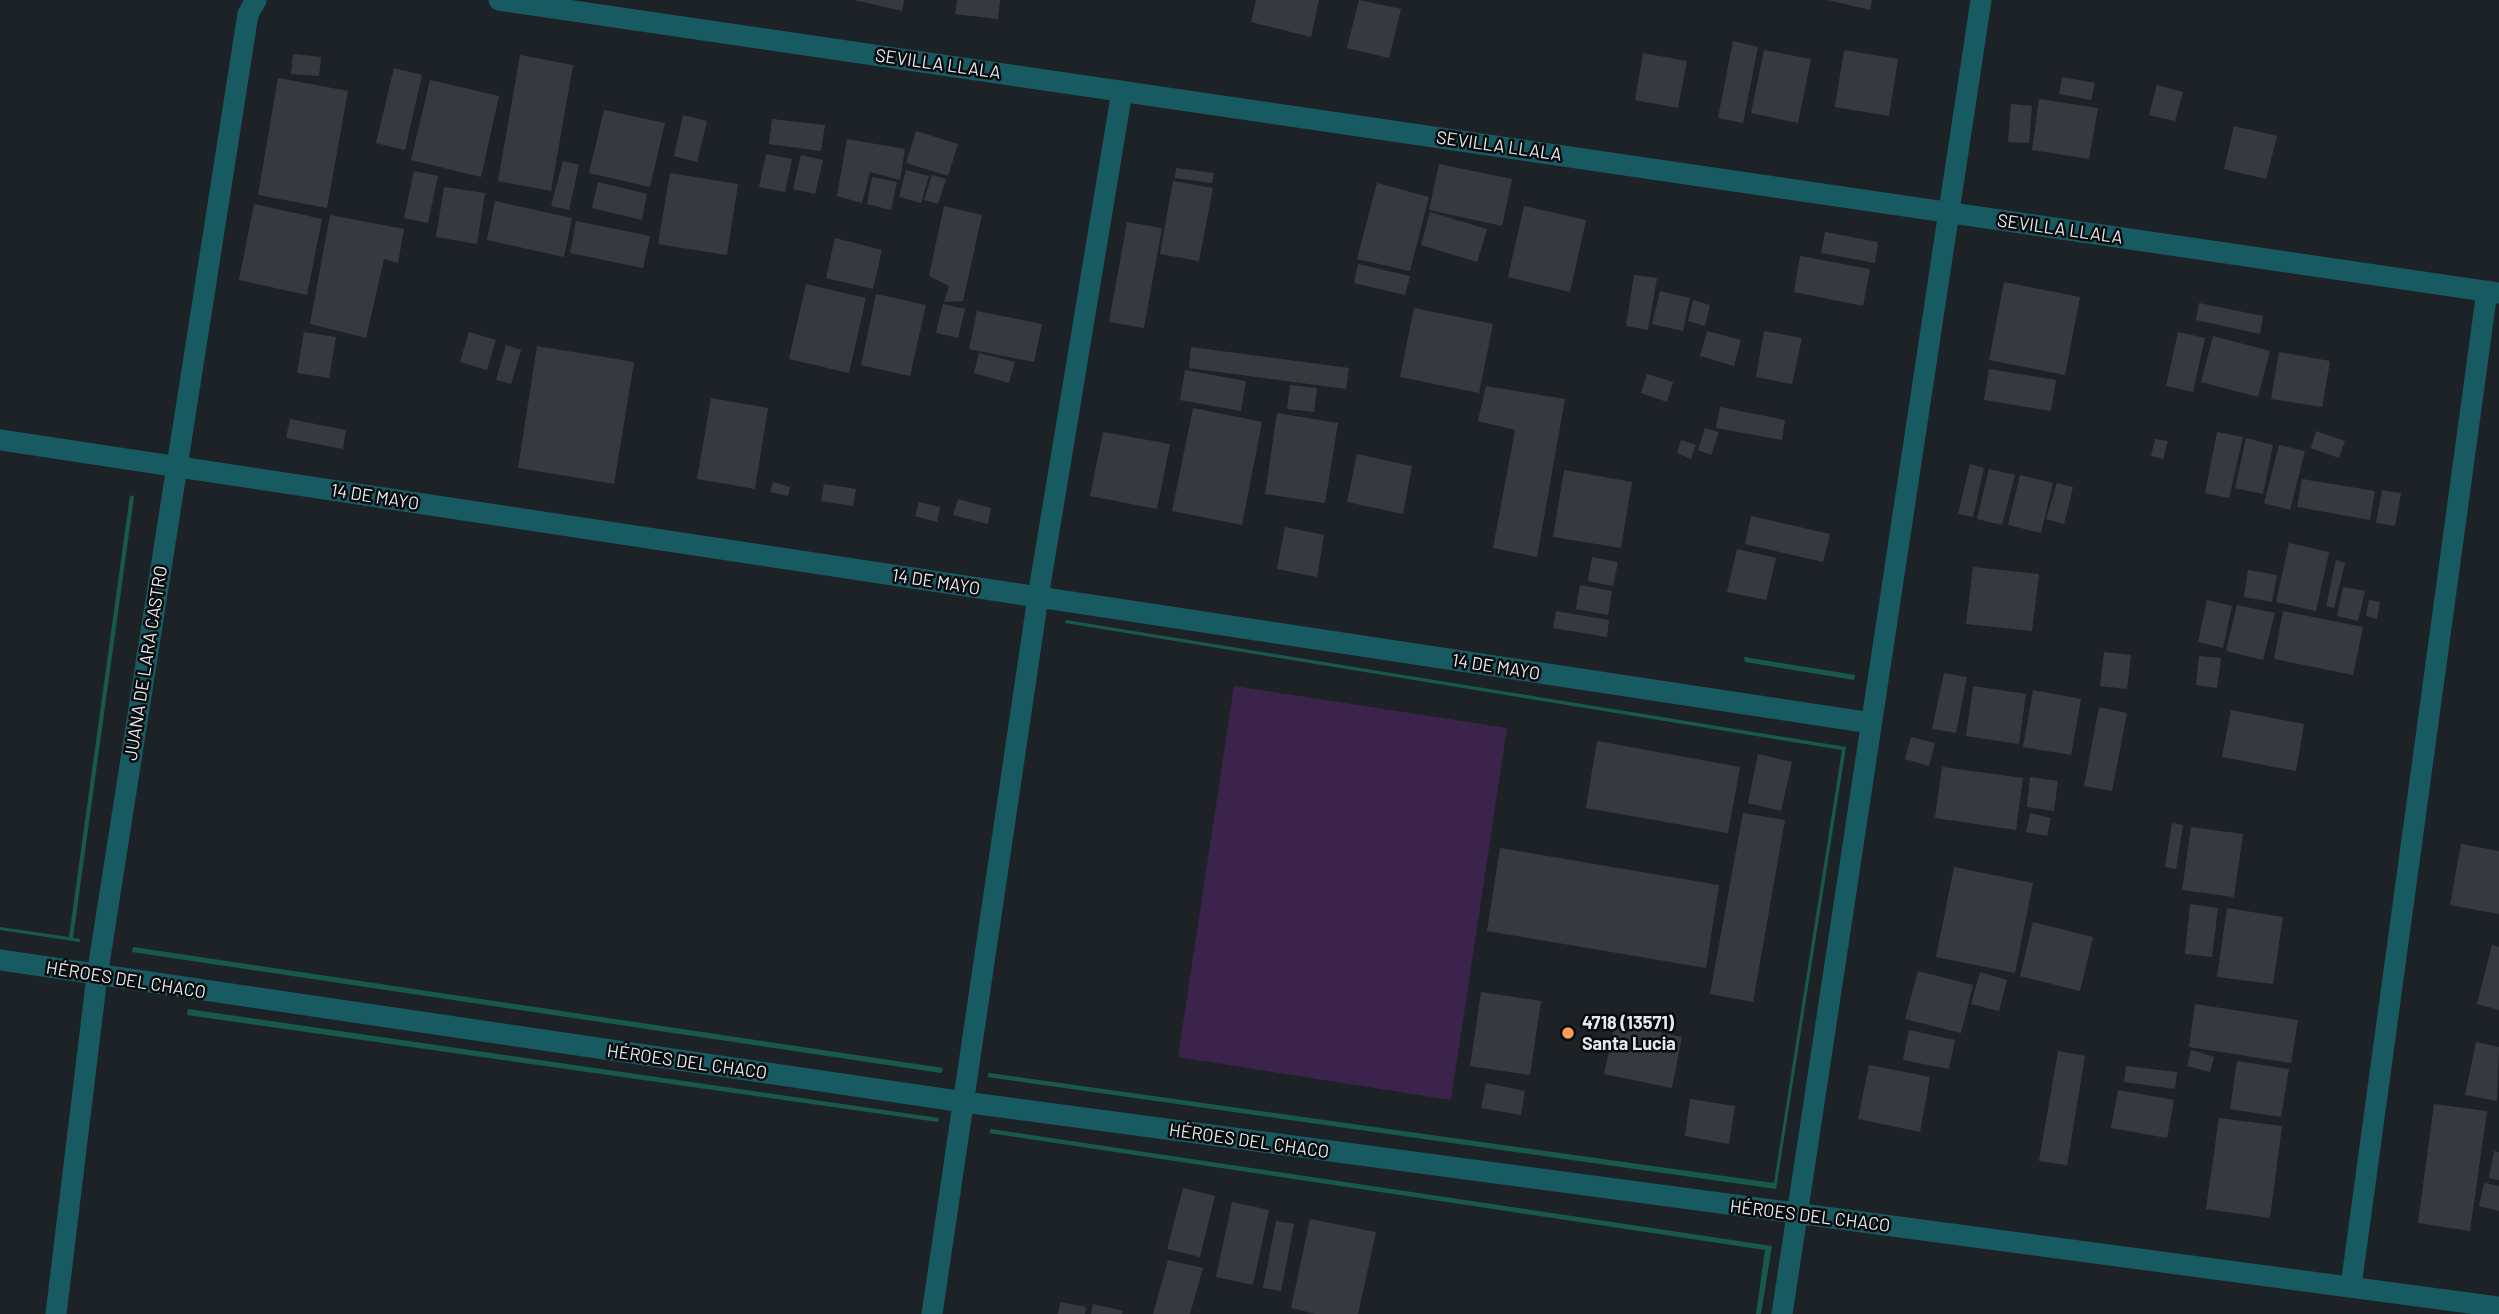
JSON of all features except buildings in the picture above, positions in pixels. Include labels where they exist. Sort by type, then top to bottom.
[{"type":"street","name":"SEVILLA LLALA","points":[[499,0],[538,3],[2493,292]]},
{"type":"street","points":[[1782,1314],[1981,0]]},
{"type":"street","name":"JUANA DE LARA CASTRO","points":[[57,1314],[97,976],[252,7]]},
{"type":"street","points":[[932,1314],[1038,597],[1122,91]]},
{"type":"street","points":[[2351,1286],[2493,292]]},
{"type":"street","name":"14 DE MAYO","points":[[0,440],[1871,723]]},
{"type":"street","name":"HÉROES DEL CHACO","points":[[0,960],[964,1102],[2499,1307]]},
{"type":"shaded area","points":[[130,495],[134,497],[73,938],[80,939],[80,942],[0,930],[0,927],[69,937]]},
{"type":"shaded area","points":[[1066,620],[1846,747],[1776,1189],[987,1077],[989,1073],[1774,1183],[1842,750],[1065,623]]},
{"type":"shaded area","points":[[1744,657],[1855,675],[1854,680],[1745,662]]},
{"type":"shaded area","points":[[1234,686],[1507,728],[1451,1100],[1178,1057]]},
{"type":"shaded area","points":[[133,947],[943,1068],[941,1073],[132,952]]},
{"type":"shaded area","points":[[188,1009],[939,1118],[938,1122],[187,1015]]},
{"type":"shaded area","points":[[991,1129],[1772,1246],[1761,1314],[1756,1314],[1765,1250],[989,1133]]},
{"type":"place","name":"4718 (13571) Santa Lucia","points":[[1568,1033]]}]
